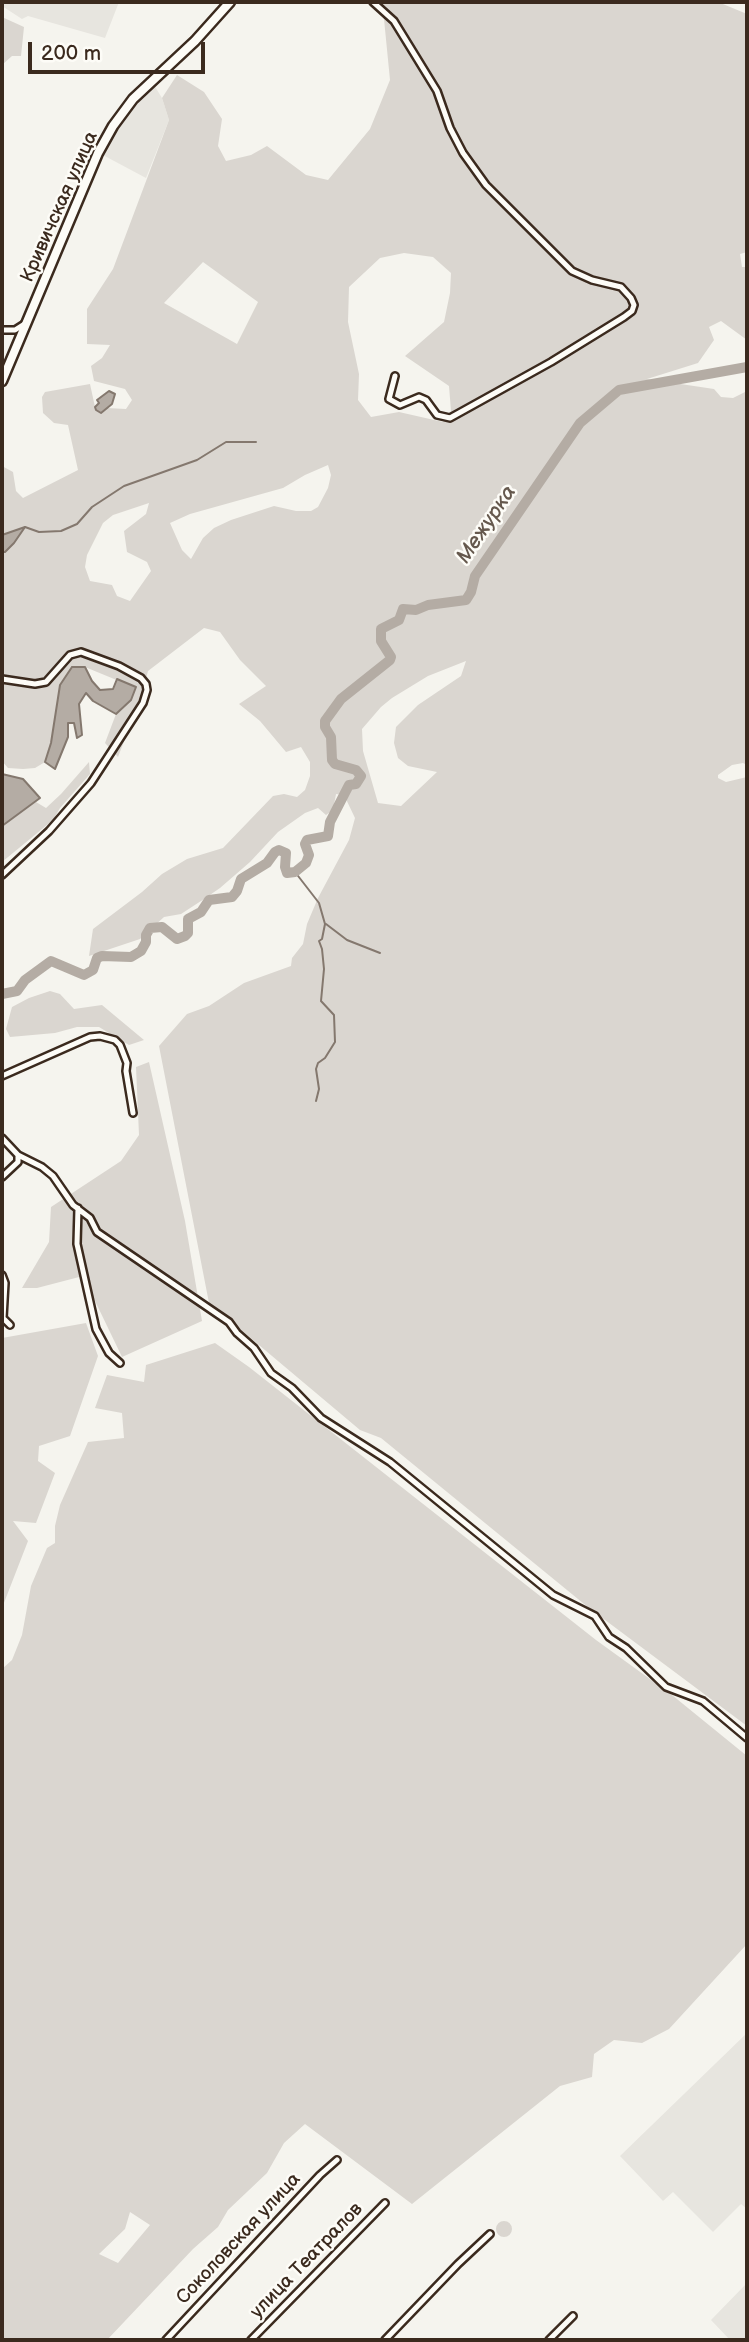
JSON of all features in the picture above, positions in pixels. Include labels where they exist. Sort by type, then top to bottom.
[{"type":"street","name":"Кривичская улица","points":[[2,381],[98,153],[117,120],[133,99],[195,41],[230,2]]},
{"type":"street","points":[[373,2],[394,21],[437,91],[450,128],[463,153],[486,185],[572,271],[621,287],[634,305],[632,311],[624,317],[551,362],[450,418],[437,415],[426,400],[419,397],[400,405],[389,399],[395,376]]},
{"type":"street","points":[[3,329],[18,329],[26,323]]},
{"type":"street","points":[[2,678],[36,684],[46,682],[70,654],[81,652],[119,666],[141,678],[147,690],[143,703],[91,783],[49,831],[2,875]]},
{"type":"street","points":[[2,1076],[90,1037],[100,1036],[115,1040],[120,1045],[127,1063],[133,1113]]},
{"type":"street","points":[[2,1138],[18,1155],[53,1176],[73,1205],[90,1218],[97,1232],[229,1322],[254,1348],[271,1373],[292,1388],[321,1418],[390,1462],[553,1595],[595,1616],[608,1637],[626,1648],[666,1687],[703,1701],[747,1738]]},
{"type":"street","points":[[2,1177],[18,1162],[18,1155]]},
{"type":"street","points":[[78,1208],[78,1244],[96,1329],[108,1353],[120,1363]]},
{"type":"street","points":[[2,1275],[5,1283],[3,1318],[10,1325]]},
{"type":"street","name":"Соколовская улица","points":[[166,2340],[337,2160]]},
{"type":"street","name":"улица Театралов","points":[[251,2340],[385,2203]]},
{"type":"street","points":[[385,2340],[490,2234]]},
{"type":"street","points":[[549,2340],[573,2316]]},
{"type":"shaded area","points":[[4,2],[119,2],[105,38],[28,16],[22,19],[2,6]]},
{"type":"shaded area","points":[[375,2],[718,2],[747,14],[747,252],[740,254],[742,267],[747,267],[747,340],[721,321],[709,327],[714,340],[698,363],[647,379],[714,389],[721,397],[733,398],[747,391],[747,765],[732,765],[718,775],[718,778],[726,782],[747,777],[747,1726],[589,1608],[381,1438],[360,1430],[209,1303],[159,1046],[187,1014],[209,1006],[244,983],[291,966],[292,958],[303,944],[307,924],[318,898],[349,840],[355,818],[344,795],[336,794],[333,810],[326,815],[318,808],[305,813],[278,832],[250,862],[220,888],[181,914],[164,917],[140,939],[89,956],[93,929],[162,874],[187,859],[223,848],[273,796],[284,794],[297,797],[305,790],[310,776],[310,762],[301,747],[286,752],[260,721],[239,704],[266,686],[240,660],[220,632],[204,628],[148,671],[118,757],[105,743],[116,714],[131,700],[136,688],[85,667],[72,667],[60,685],[51,743],[45,762],[35,768],[23,769],[8,768],[2,761],[2,552],[5,552],[24,528],[2,535],[2,466],[13,472],[16,491],[23,498],[78,470],[68,425],[54,423],[43,413],[42,397],[45,392],[90,384],[95,407],[104,411],[107,408],[126,409],[132,400],[125,389],[94,381],[91,366],[102,358],[110,345],[87,344],[87,309],[113,269],[169,120],[162,98],[177,75],[204,92],[222,119],[218,146],[226,161],[251,155],[267,146],[306,175],[328,180],[370,129],[390,80],[384,19]],"holes":[[[404,253],[433,257],[451,273],[444,322],[405,356],[449,386],[451,411],[443,422],[399,412],[371,417],[358,400],[359,374],[348,322],[349,287],[380,258]],[[203,262],[258,302],[237,344],[164,303]],[[328,465],[331,475],[328,488],[318,507],[311,511],[296,511],[274,506],[214,528],[203,538],[191,559],[182,550],[170,523],[190,514],[283,488]],[[149,503],[146,514],[124,531],[127,552],[147,562],[151,571],[130,601],[117,596],[112,585],[90,581],[85,567],[87,555],[103,523],[113,515]],[[466,661],[461,676],[418,705],[396,727],[394,743],[398,758],[408,766],[437,772],[401,806],[378,803],[363,751],[362,729],[392,698],[428,676]]]},
{"type":"shaded area","points":[[2,17],[24,27],[21,56],[12,56],[2,65]]},
{"type":"shaded area","points":[[154,85],[162,98],[169,120],[146,178],[101,154],[124,118]]},
{"type":"shaded area","points":[[109,391],[115,394],[112,404],[101,413],[95,407],[99,403],[97,400]]},
{"type":"shaded area","points":[[25,527],[14,543],[2,552],[2,535]]},
{"type":"shaded area","points":[[72,667],[85,667],[100,690],[113,689],[117,679],[136,687],[131,700],[116,714],[93,701],[86,693],[79,704],[82,735],[77,738],[74,723],[68,723],[68,737],[55,769],[45,762],[51,743],[60,685]]},
{"type":"shaded area","points":[[89,762],[90,774],[53,820],[2,862],[2,826],[36,802],[46,808]]},
{"type":"shaded area","points":[[2,774],[23,779],[40,798],[2,826]]},
{"type":"shaded area","points":[[50,991],[60,994],[74,1009],[102,1005],[144,1040],[129,1045],[99,1027],[77,1027],[55,1033],[10,1037],[6,1029],[12,1007]]},
{"type":"shaded area","points":[[149,1062],[185,1221],[202,1321],[122,1357],[83,1276],[37,1288],[22,1288],[49,1242],[51,1207],[121,1161],[139,1135],[136,1067]]},
{"type":"shaded area","points":[[86,1323],[98,1356],[70,1436],[39,1446],[38,1461],[55,1473],[36,1523],[13,1521],[28,1541],[2,1608],[2,1338]]},
{"type":"shaded area","points":[[215,1343],[596,1640],[672,1695],[747,1756],[747,1944],[669,2029],[642,2043],[614,2040],[594,2054],[592,2077],[560,2086],[412,2204],[305,2124],[284,2143],[267,2173],[228,2210],[218,2227],[193,2249],[107,2340],[2,2340],[2,1669],[12,1660],[22,1635],[31,1586],[47,1548],[55,1543],[55,1526],[60,1505],[88,1442],[124,1438],[122,1413],[95,1408],[107,1375],[144,1382],[146,1365]],"holes":[[[130,2212],[150,2225],[118,2263],[99,2254],[125,2229]]]},
{"type":"shaded area","points":[[747,2033],[747,2209],[741,2204],[713,2232],[673,2192],[663,2201],[620,2156]]},
{"type":"shaded area","points":[[501,2221],[507,2221],[512,2229],[510,2235],[501,2237],[496,2232],[496,2226]]},
{"type":"shaded area","points":[[747,2283],[747,2340],[730,2340],[711,2320]]},
{"type":"waterway","name":"Межурка","points":[[2,994],[17,991],[25,980],[51,961],[84,975],[93,970],[97,958],[102,956],[131,957],[141,951],[150,928],[162,927],[177,939],[185,936],[188,933],[188,919],[201,912],[209,900],[232,897],[241,879],[267,863],[279,850],[286,853],[287,873],[295,872],[306,863],[309,855],[305,844],[307,840],[328,836],[330,822],[349,785],[356,784],[361,776],[356,770],[335,764],[332,760],[331,737],[325,727],[325,721],[341,699],[390,660],[391,657],[381,641],[381,629],[399,620],[403,609],[416,610],[428,605],[466,600],[475,576],[580,423],[619,390],[747,367]]},
{"type":"waterway","points":[[25,527],[39,532],[61,531],[77,524],[92,507],[124,486],[197,460],[226,442],[256,442]]},
{"type":"waterway","points":[[295,872],[319,903],[325,924],[322,939],[319,941],[324,969],[321,1001],[334,1015],[335,1042],[316,1069],[319,1089],[316,1101]]},
{"type":"waterway","points":[[326,924],[347,940],[380,953]]}]
